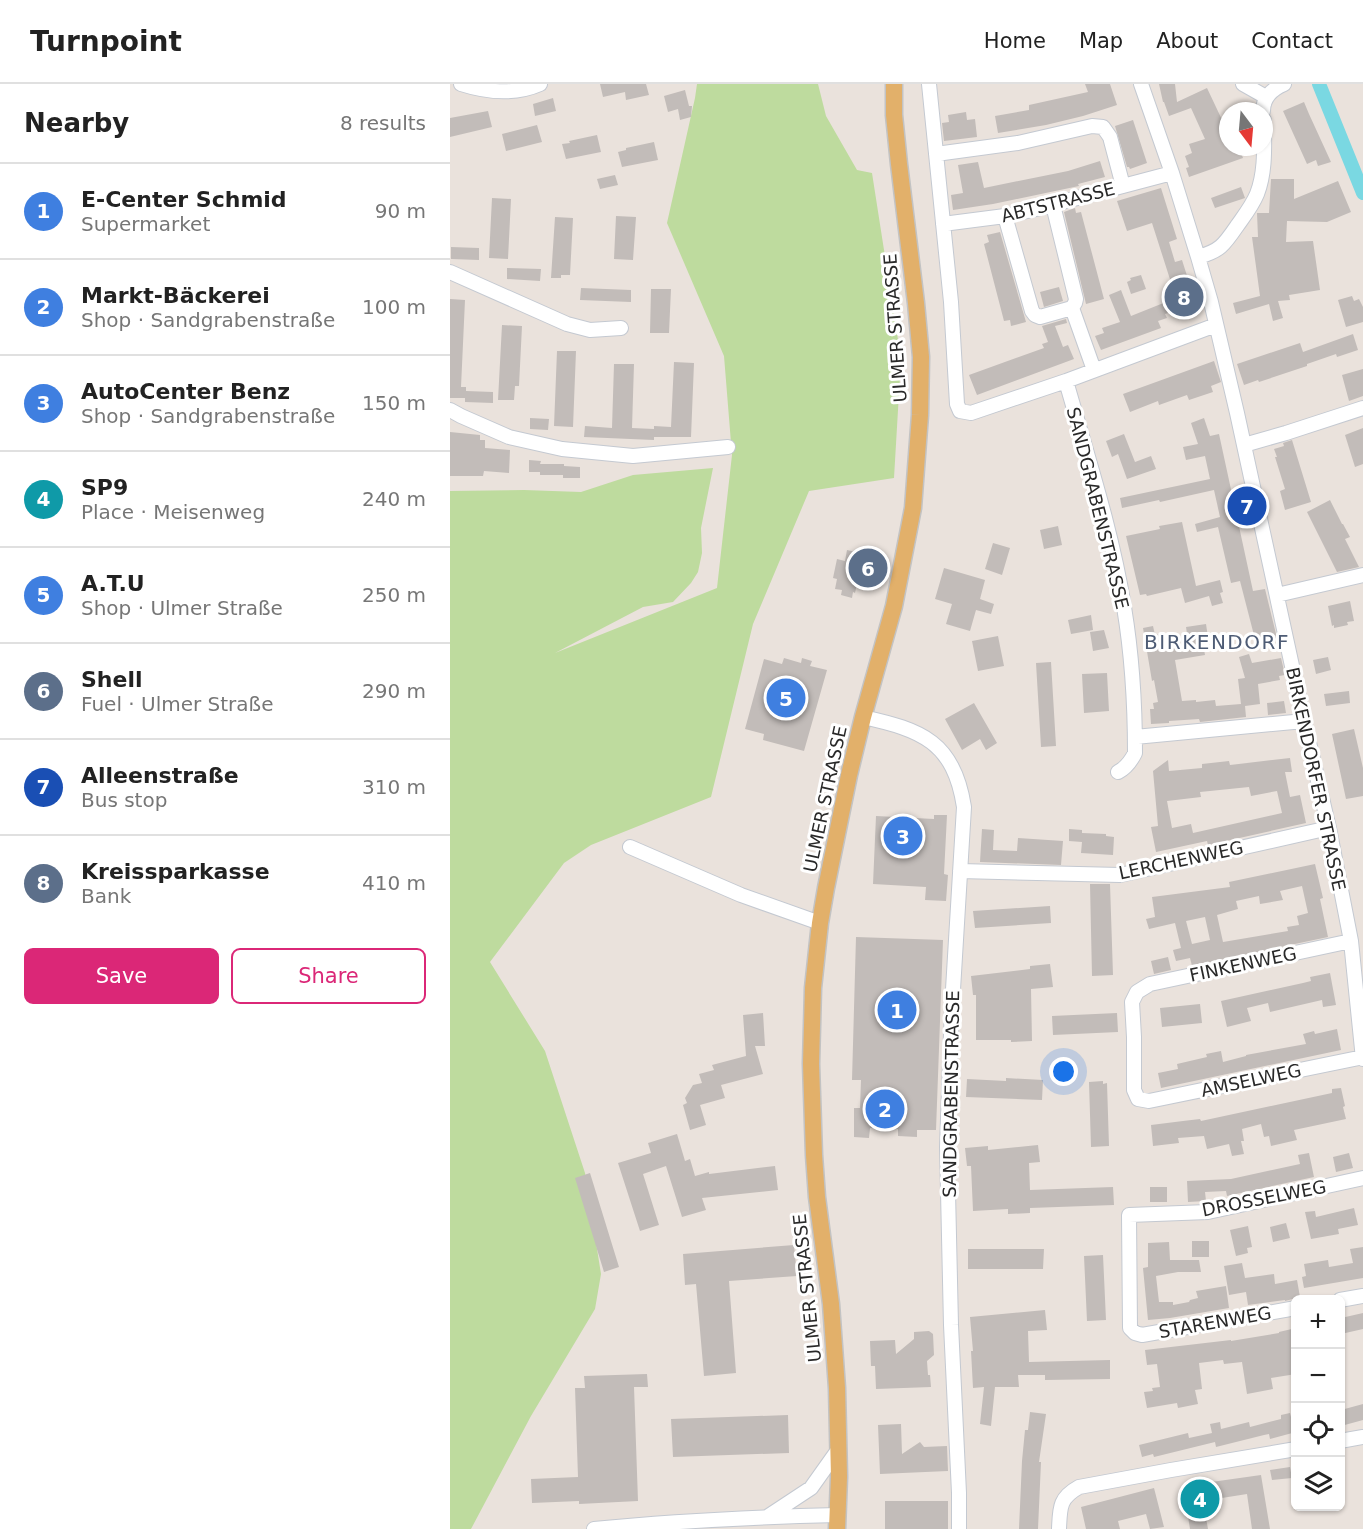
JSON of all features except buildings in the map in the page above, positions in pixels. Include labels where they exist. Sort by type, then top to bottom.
[{"type":"main road","name":"ULMER STRASSE","points":[[838,1522],[837,1388],[814,1155],[811,1064],[813,987],[820,923],[849,775],[894,606],[913,508],[920,415],[921,357],[894,115],[894,84]]},
{"type":"street","points":[[461,84],[498,91],[521,90],[540,84]]},
{"type":"street","points":[[929,84],[951,302],[957,404],[960,411],[971,413],[1066,381],[1216,325]]},
{"type":"street","name":"BIRKENDORFER STRASSE","points":[[1141,84],[1198,257],[1244,445],[1329,828],[1351,941],[1363,1058]]},
{"type":"street","points":[[1243,84],[1263,102]]},
{"type":"street","points":[[1266,102],[1273,90],[1284,84]]},
{"type":"street","points":[[936,154],[1018,143],[1092,126],[1103,126],[1110,137],[1123,186]]},
{"type":"street","points":[[1198,257],[1215,252],[1225,244],[1250,208],[1257,195],[1264,156]]},
{"type":"street","name":"ABTSTRASSE","points":[[943,224],[1005,216],[1172,173]]},
{"type":"street","points":[[1005,216],[1032,311],[1040,317],[1072,308],[1076,299],[1053,205]]},
{"type":"street","points":[[450,272],[567,324],[590,330],[621,328]]},
{"type":"street","points":[[1072,308],[1094,370]]},
{"type":"street","name":"SANDGRABENSTRASSE","points":[[1066,381],[1110,539],[1124,607],[1131,663],[1135,753],[1131,761],[1118,772]]},
{"type":"street","points":[[1244,445],[1363,408]]},
{"type":"street","points":[[450,410],[509,437],[562,449],[633,456],[728,447]]},
{"type":"street","points":[[1277,595],[1363,575]]},
{"type":"street","name":"SANDGRABENSTRASSE","points":[[863,717],[912,730],[936,746],[947,758],[957,775],[964,807],[951,1015],[947,1147],[959,1529]]},
{"type":"street","points":[[1135,736],[1304,721]]},
{"type":"street","name":"LERCHENWEG","points":[[960,871],[1120,875],[1329,828]]},
{"type":"street","points":[[630,847],[741,895],[820,923]]},
{"type":"street","name":"FINKENWEG","points":[[1138,1099],[1134,1090],[1132,1002],[1137,992],[1150,984],[1351,941]]},
{"type":"street","name":"AMSELWEG","points":[[1138,1099],[1149,1101],[1363,1058]]},
{"type":"street","name":"DROSSELWEG","points":[[1135,1333],[1130,1328],[1129,1215],[1208,1212],[1363,1178]]},
{"type":"street","points":[[1345,1299],[1363,1296]]},
{"type":"street","name":"STARENWEG","points":[[1135,1333],[1142,1335],[1291,1309]]},
{"type":"street","points":[[1345,1440],[1363,1437]]},
{"type":"street","points":[[767,1517],[812,1488],[838,1450]]},
{"type":"street","points":[[1059,1529],[1062,1501],[1069,1492],[1079,1487],[1291,1450]]},
{"type":"street","points":[[594,1529],[665,1522],[767,1517],[838,1522]]},
{"type":"green space","points":[[697,84],[818,84],[826,116],[857,170],[872,173],[901,359],[894,478],[809,491],[753,624],[711,797],[591,845],[564,863],[490,962],[545,1051],[585,1173],[601,1274],[595,1309],[531,1416],[471,1529],[450,1529],[450,491],[581,492],[633,475],[713,468],[701,528],[702,553],[698,572],[691,583],[673,602],[643,607],[555,653],[717,588],[732,455],[724,356],[667,223]]},
{"type":"waterway","points":[[1319,84],[1363,193]]},
{"type":"place","name":"Kreissparkasse","points":[[1184,297]]},
{"type":"place","name":"Alleenstraße","points":[[1247,506]]},
{"type":"place","name":"Shell","points":[[868,568]]},
{"type":"place","name":"A.T.U","points":[[786,698]]},
{"type":"place","name":"AutoCenter Benz","points":[[903,836]]},
{"type":"place","name":"E-Center Schmid","points":[[897,1010]]},
{"type":"place","name":"Markt-Bäckerei","points":[[885,1109]]},
{"type":"place","name":"SP9","points":[[1200,1499]]},
{"type":"district","name":"BIRKENDORF","points":[[1217,642]]}]
